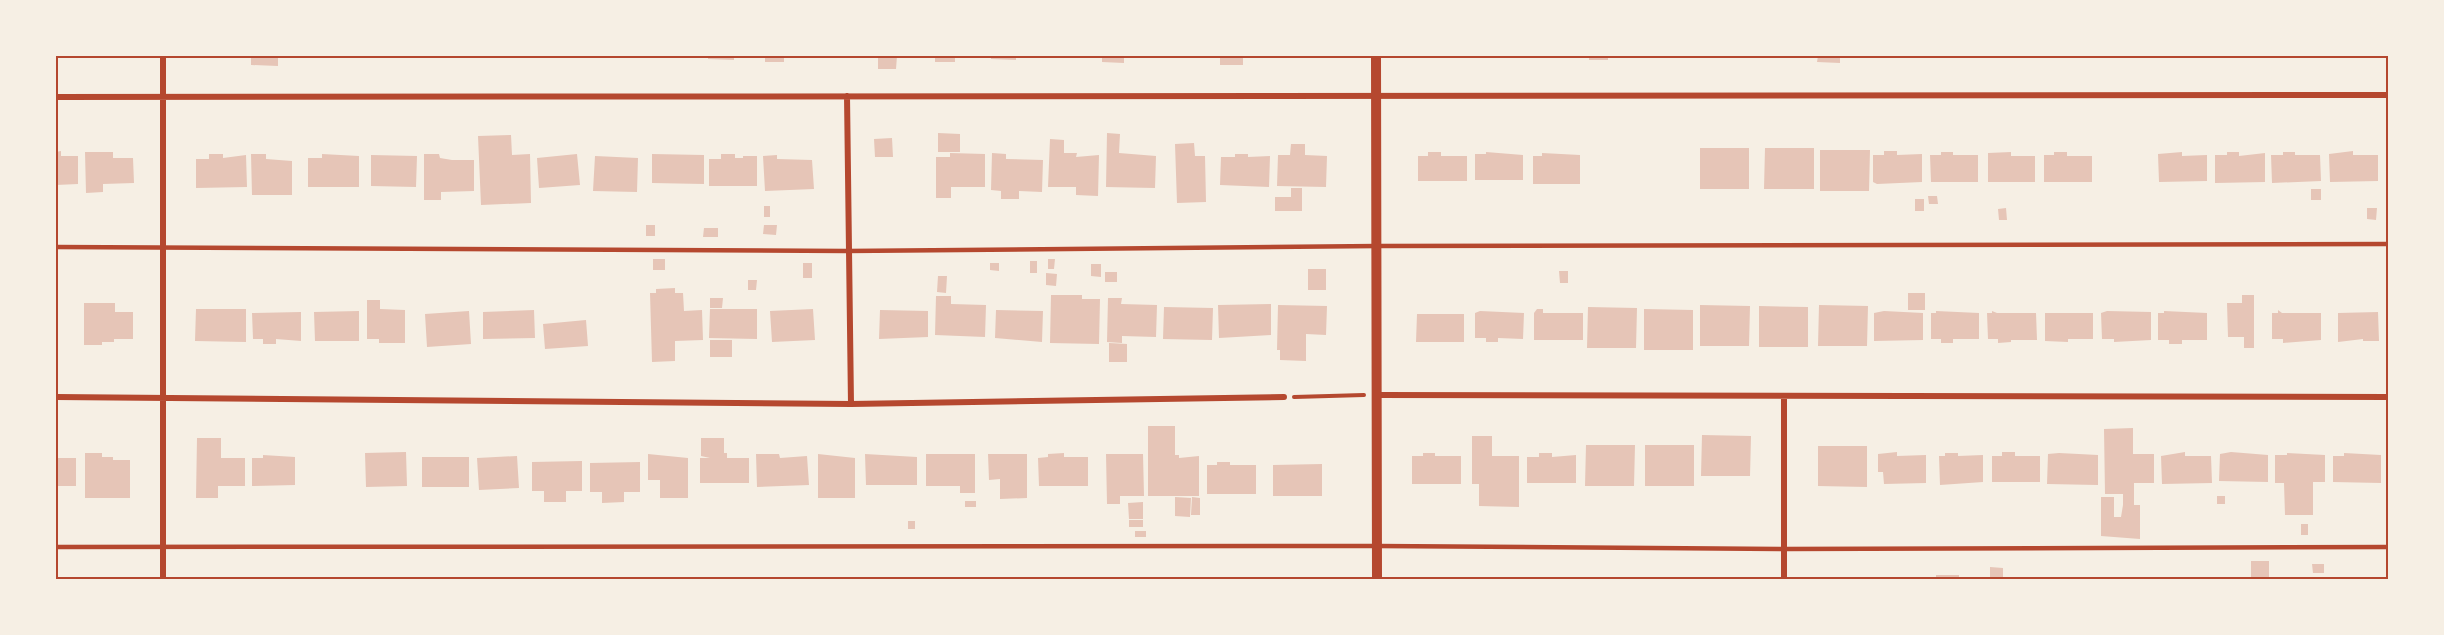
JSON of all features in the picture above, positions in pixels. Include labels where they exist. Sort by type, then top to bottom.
[{"type":"street","points":[[163,56],[164,579]]},
{"type":"street","points":[[1376,56],[1377,579]]},
{"type":"street","points":[[56,97],[2388,95]]},
{"type":"street","points":[[847,96],[847,251],[851,404]]},
{"type":"street","points":[[1377,395],[2388,397]]},
{"type":"street","points":[[1784,396],[1784,579]]},
{"type":"street","points":[[56,397],[851,404],[1284,397]]},
{"type":"lane","points":[[56,247],[847,251],[1377,246],[2388,244]]},
{"type":"lane","points":[[56,547],[1377,546],[1784,549],[2388,547]]},
{"type":"path","points":[[1284,397],[1377,395]]},
{"type":"building","points":[[251,56],[278,56],[278,66],[251,65]]},
{"type":"building","points":[[708,56],[734,56],[734,60],[708,59]]},
{"type":"building","points":[[765,56],[784,56],[784,62],[765,62]]},
{"type":"building","points":[[878,56],[897,56],[896,69],[878,69]]},
{"type":"building","points":[[935,56],[955,56],[955,62],[935,62]]},
{"type":"building","points":[[991,56],[1016,56],[1016,60],[991,59]]},
{"type":"building","points":[[1102,56],[1124,56],[1124,63],[1102,62]]},
{"type":"building","points":[[1220,56],[1243,56],[1243,65],[1220,65]]},
{"type":"building","points":[[1589,56],[1608,56],[1608,60],[1589,60]]},
{"type":"building","points":[[1818,56],[1840,56],[1840,63],[1817,62]]},
{"type":"building","points":[[938,133],[960,134],[960,152],[938,152]]},
{"type":"building","points":[[1107,133],[1120,134],[1119,153],[1156,156],[1155,188],[1106,187]]},
{"type":"building","points":[[511,135],[512,155],[530,154],[531,203],[481,205],[478,136]]},
{"type":"building","points":[[892,138],[893,157],[875,157],[874,139]]},
{"type":"building","points":[[1050,139],[1064,140],[1064,153],[1077,153],[1076,157],[1099,155],[1098,196],[1076,195],[1076,187],[1048,187]]},
{"type":"building","points":[[1194,143],[1195,156],[1205,156],[1206,202],[1177,203],[1175,144]]},
{"type":"building","points":[[1291,144],[1305,144],[1305,155],[1327,156],[1326,187],[1277,186],[1278,155],[1290,155]]},
{"type":"building","points":[[1700,148],[1749,148],[1749,189],[1700,189]]},
{"type":"building","points":[[1765,148],[1814,148],[1814,189],[1764,189]]},
{"type":"building","points":[[1820,150],[1870,150],[1869,191],[1820,191]]},
{"type":"building","points":[[61,151],[61,156],[78,156],[78,184],[56,185],[56,152]]},
{"type":"building","points":[[1884,151],[1897,151],[1897,155],[1922,154],[1922,182],[1877,184],[1873,182],[1873,155],[1884,155]]},
{"type":"building","points":[[2353,151],[2353,155],[2378,155],[2378,181],[2330,182],[2329,154]]},
{"type":"building","points":[[85,152],[113,152],[113,158],[133,158],[134,183],[103,184],[103,192],[86,193]]},
{"type":"building","points":[[1428,152],[1441,152],[1441,156],[1467,156],[1467,181],[1418,181],[1418,156],[1428,156]]},
{"type":"building","points":[[1486,152],[1523,155],[1523,180],[1475,180],[1475,154],[1486,154]]},
{"type":"building","points":[[1941,152],[1953,152],[1953,155],[1978,155],[1978,182],[1931,182],[1930,155],[1941,155]]},
{"type":"building","points":[[2011,152],[2011,156],[2035,156],[2035,182],[1988,182],[1988,153]]},
{"type":"building","points":[[2054,152],[2067,152],[2067,156],[2092,156],[2092,182],[2044,182],[2044,155],[2054,155]]},
{"type":"building","points":[[2182,152],[2182,156],[2207,155],[2207,181],[2159,182],[2158,154]]},
{"type":"building","points":[[2227,152],[2239,152],[2239,156],[2265,153],[2265,182],[2215,183],[2215,155],[2227,155]]},
{"type":"building","points":[[2283,152],[2295,152],[2295,155],[2320,155],[2321,181],[2272,183],[2271,155],[2283,155]]},
{"type":"building","points":[[950,153],[985,154],[985,187],[951,187],[951,198],[936,198],[936,157],[950,157]]},
{"type":"building","points":[[992,153],[1006,154],[1006,159],[1043,160],[1042,192],[1019,191],[1019,199],[1001,199],[1001,191],[991,190]]},
{"type":"building","points":[[1542,153],[1580,155],[1580,184],[1533,184],[1533,156],[1542,156]]},
{"type":"building","points":[[209,154],[223,154],[223,158],[246,155],[247,187],[196,188],[196,159],[209,159]]},
{"type":"building","points":[[251,154],[266,154],[266,159],[292,161],[292,195],[252,195]]},
{"type":"building","points":[[322,154],[359,156],[359,187],[308,187],[308,158],[322,158]]},
{"type":"building","points":[[424,154],[439,154],[440,158],[452,160],[474,160],[474,191],[441,192],[441,200],[424,200]]},
{"type":"building","points":[[577,154],[580,185],[539,188],[537,158]]},
{"type":"building","points":[[652,154],[704,155],[704,184],[652,183]]},
{"type":"building","points":[[721,154],[735,154],[735,158],[757,156],[757,186],[709,186],[709,159],[721,159]]},
{"type":"building","points":[[1235,154],[1248,154],[1248,157],[1270,156],[1269,187],[1220,185],[1221,157],[1235,157]]},
{"type":"building","points":[[371,155],[417,156],[416,187],[371,186]]},
{"type":"building","points":[[777,155],[777,159],[812,160],[814,189],[765,191],[763,156]]},
{"type":"building","points":[[595,156],[638,158],[637,192],[593,191]]},
{"type":"building","points":[[1291,188],[1302,188],[1302,211],[1275,211],[1275,197],[1291,197]]},
{"type":"building","points":[[2311,189],[2321,189],[2321,200],[2311,200]]},
{"type":"building","points":[[1928,196],[1937,196],[1938,204],[1929,204]]},
{"type":"building","points":[[1915,199],[1924,199],[1924,211],[1915,211]]},
{"type":"building","points":[[764,206],[770,206],[770,217],[764,217]]},
{"type":"building","points":[[2006,208],[2007,220],[1999,220],[1998,209]]},
{"type":"building","points":[[2367,208],[2377,208],[2376,220],[2367,219]]},
{"type":"building","points":[[646,225],[655,225],[655,236],[646,236]]},
{"type":"building","points":[[764,225],[777,225],[776,235],[763,234]]},
{"type":"building","points":[[704,228],[718,228],[718,237],[703,237]]},
{"type":"building","points":[[653,259],[665,259],[665,270],[653,270]]},
{"type":"building","points":[[1048,259],[1055,259],[1054,269],[1048,269]]},
{"type":"building","points":[[1030,261],[1037,261],[1037,273],[1030,273]]},
{"type":"building","points":[[803,263],[812,263],[812,278],[803,278]]},
{"type":"building","points":[[990,263],[999,263],[999,271],[990,270]]},
{"type":"building","points":[[1091,264],[1101,264],[1101,277],[1091,276]]},
{"type":"building","points":[[1308,269],[1326,269],[1326,290],[1308,290]]},
{"type":"building","points":[[1559,271],[1568,271],[1568,283],[1560,283]]},
{"type":"building","points":[[1105,272],[1117,272],[1117,282],[1105,282]]},
{"type":"building","points":[[1046,273],[1057,274],[1056,286],[1046,285]]},
{"type":"building","points":[[938,276],[947,276],[946,293],[937,292]]},
{"type":"building","points":[[748,280],[757,280],[756,290],[748,290]]},
{"type":"building","points":[[675,288],[675,293],[683,293],[684,311],[702,310],[703,340],[675,341],[675,361],[652,362],[650,293],[656,293],[656,289]]},
{"type":"building","points":[[1908,293],[1925,293],[1925,310],[1908,310]]},
{"type":"building","points":[[1051,295],[1082,295],[1082,299],[1100,299],[1099,344],[1050,343]]},
{"type":"building","points":[[2242,295],[2254,295],[2254,348],[2244,348],[2244,337],[2228,337],[2227,303],[2242,303]]},
{"type":"building","points":[[936,296],[951,296],[951,304],[986,305],[985,337],[935,335]]},
{"type":"building","points":[[710,298],[723,298],[722,308],[710,308]]},
{"type":"building","points":[[1108,298],[1122,298],[1121,304],[1157,305],[1156,337],[1122,336],[1122,343],[1107,342]]},
{"type":"building","points":[[367,300],[380,300],[380,309],[405,310],[405,343],[379,343],[379,339],[367,339]]},
{"type":"building","points":[[84,303],[115,303],[115,312],[133,312],[133,339],[114,339],[114,342],[102,342],[102,345],[84,345]]},
{"type":"building","points":[[1271,304],[1271,335],[1219,338],[1218,305]]},
{"type":"building","points":[[1278,305],[1327,306],[1326,335],[1306,334],[1306,361],[1280,360],[1280,350],[1277,350]]},
{"type":"building","points":[[1700,305],[1750,306],[1749,346],[1700,346]]},
{"type":"building","points":[[1819,305],[1868,306],[1867,346],[1818,346]]},
{"type":"building","points":[[1759,306],[1808,307],[1808,347],[1759,347]]},
{"type":"building","points":[[1164,307],[1213,308],[1212,340],[1163,339]]},
{"type":"building","points":[[1588,307],[1637,308],[1636,348],[1587,348]]},
{"type":"building","points":[[196,309],[246,309],[246,342],[195,341]]},
{"type":"building","points":[[710,309],[757,309],[757,339],[709,338]]},
{"type":"building","points":[[813,309],[815,340],[772,342],[770,311]]},
{"type":"building","points":[[1537,309],[1543,309],[1543,313],[1583,313],[1583,340],[1534,340],[1534,313]]},
{"type":"building","points":[[1644,309],[1693,310],[1693,350],[1644,350]]},
{"type":"building","points":[[534,310],[535,338],[483,339],[483,312]]},
{"type":"building","points":[[880,310],[928,311],[928,337],[879,339]]},
{"type":"building","points":[[996,310],[1043,311],[1042,342],[995,338]]},
{"type":"building","points":[[2278,310],[2282,313],[2321,313],[2321,340],[2283,343],[2283,339],[2272,339],[2272,313],[2278,313]]},
{"type":"building","points":[[359,311],[359,341],[315,341],[314,312]]},
{"type":"building","points":[[469,311],[471,344],[427,347],[425,314]]},
{"type":"building","points":[[1480,311],[1524,313],[1523,339],[1498,338],[1498,342],[1486,342],[1486,338],[1475,338],[1475,313]]},
{"type":"building","points":[[1884,311],[1923,313],[1923,340],[1874,341],[1874,313]]},
{"type":"building","points":[[1936,311],[1979,313],[1979,339],[1953,339],[1953,343],[1941,343],[1941,339],[1931,339],[1931,313],[1936,313]]},
{"type":"building","points":[[1992,311],[2036,313],[2037,340],[2011,340],[2011,342],[1998,343],[1998,339],[1988,339],[1987,313],[1992,313]]},
{"type":"building","points":[[2107,311],[2151,312],[2151,340],[2114,342],[2114,339],[2102,339],[2101,313]]},
{"type":"building","points":[[2164,311],[2207,313],[2207,340],[2182,340],[2182,344],[2169,344],[2169,340],[2158,340],[2158,313],[2164,313]]},
{"type":"building","points":[[301,312],[301,341],[276,339],[276,344],[263,344],[263,339],[253,339],[252,313]]},
{"type":"building","points":[[2378,312],[2379,341],[2363,341],[2363,339],[2338,342],[2338,313]]},
{"type":"building","points":[[2386,312],[2388,312],[2388,341],[2386,341]]},
{"type":"building","points":[[2045,313],[2093,313],[2093,339],[2068,339],[2068,342],[2045,341]]},
{"type":"building","points":[[1417,314],[1464,314],[1464,342],[1416,342]]},
{"type":"building","points":[[586,320],[588,346],[545,349],[543,324]]},
{"type":"building","points":[[710,340],[732,340],[732,357],[710,357]]},
{"type":"building","points":[[1109,343],[1127,344],[1127,362],[1109,362]]},
{"type":"building","points":[[1148,426],[1175,426],[1175,455],[1179,455],[1179,458],[1199,456],[1199,496],[1148,496]]},
{"type":"building","points":[[2133,428],[2133,454],[2154,454],[2154,483],[2134,483],[2134,505],[2140,505],[2140,539],[2101,536],[2101,497],[2114,497],[2114,517],[2121,517],[2123,505],[2123,494],[2105,494],[2104,429]]},
{"type":"building","points":[[1702,435],[1751,436],[1750,476],[1701,476]]},
{"type":"building","points":[[1472,436],[1492,436],[1492,456],[1519,456],[1519,507],[1479,506],[1479,484],[1472,484]]},
{"type":"building","points":[[197,438],[221,438],[221,458],[245,458],[245,486],[218,486],[218,498],[196,498]]},
{"type":"building","points":[[701,438],[724,438],[724,453],[727,453],[727,458],[749,458],[749,483],[700,483],[700,458],[710,458],[701,456]]},
{"type":"building","points":[[1586,445],[1635,445],[1634,486],[1585,486]]},
{"type":"building","points":[[1645,445],[1694,445],[1694,486],[1645,486]]},
{"type":"building","points":[[1818,446],[1867,446],[1867,487],[1818,486]]},
{"type":"building","points":[[406,452],[407,486],[366,487],[365,453]]},
{"type":"building","points":[[1897,452],[1897,456],[1926,455],[1926,483],[1884,484],[1883,472],[1878,472],[1878,454]]},
{"type":"building","points":[[2002,452],[2015,452],[2015,456],[2040,456],[2040,482],[1992,482],[1992,456],[2002,456]]},
{"type":"building","points":[[2185,452],[2185,456],[2211,456],[2212,483],[2162,484],[2161,456]]},
{"type":"building","points":[[2231,452],[2268,455],[2268,482],[2219,481],[2220,454]]},
{"type":"building","points":[[56,453],[58,453],[58,458],[76,458],[76,486],[56,486]]},
{"type":"building","points":[[85,453],[102,453],[102,457],[113,457],[113,460],[130,460],[130,498],[85,498]]},
{"type":"building","points":[[1064,453],[1064,457],[1088,457],[1088,486],[1039,486],[1038,458],[1048,457],[1048,454]]},
{"type":"building","points":[[1423,453],[1435,453],[1435,456],[1461,456],[1461,484],[1412,484],[1412,456],[1423,456]]},
{"type":"building","points":[[1539,453],[1552,453],[1552,457],[1576,455],[1576,483],[1527,483],[1527,457],[1539,457]]},
{"type":"building","points":[[1945,453],[1958,453],[1958,456],[1983,455],[1983,482],[1940,485],[1939,456],[1945,456]]},
{"type":"building","points":[[2287,453],[2325,455],[2325,482],[2313,482],[2313,515],[2285,515],[2284,483],[2275,483],[2275,455],[2287,455]]},
{"type":"building","points":[[2344,453],[2381,455],[2381,483],[2333,482],[2333,456],[2344,456]]},
{"type":"building","points":[[648,454],[688,458],[688,498],[660,498],[660,480],[648,480]]},
{"type":"building","points":[[756,454],[779,454],[780,458],[807,456],[809,485],[757,487]]},
{"type":"building","points":[[818,454],[855,458],[855,498],[818,498]]},
{"type":"building","points":[[865,454],[917,457],[917,485],[866,485]]},
{"type":"building","points":[[926,454],[975,454],[975,493],[960,493],[960,486],[926,486]]},
{"type":"building","points":[[988,454],[1027,454],[1027,498],[1000,499],[1000,479],[989,480]]},
{"type":"building","points":[[1106,454],[1143,454],[1144,496],[1120,496],[1120,504],[1107,504]]},
{"type":"building","points":[[2048,454],[2098,455],[2098,485],[2047,484]]},
{"type":"building","points":[[263,455],[295,457],[295,485],[252,486],[252,458],[263,458]]},
{"type":"building","points":[[517,456],[519,488],[479,490],[477,458]]},
{"type":"building","points":[[422,457],[469,457],[469,487],[422,487]]},
{"type":"building","points":[[582,461],[582,491],[566,491],[566,502],[544,502],[544,491],[532,491],[532,462]]},
{"type":"building","points":[[640,462],[640,492],[624,492],[624,502],[602,503],[602,492],[590,492],[590,463]]},
{"type":"building","points":[[1217,462],[1230,462],[1230,465],[1256,465],[1256,494],[1207,494],[1207,465],[1217,465]]},
{"type":"building","points":[[1322,464],[1322,496],[1273,496],[1273,465]]},
{"type":"building","points":[[2217,496],[2225,496],[2225,504],[2217,504]]},
{"type":"building","points":[[1175,497],[1191,498],[1190,517],[1175,516]]},
{"type":"building","points":[[1192,497],[1200,498],[1200,515],[1191,515]]},
{"type":"building","points":[[965,501],[976,501],[976,507],[965,507]]},
{"type":"building","points":[[1143,502],[1143,519],[1129,519],[1128,503]]},
{"type":"building","points":[[1129,520],[1143,520],[1143,527],[1129,527]]},
{"type":"building","points":[[908,521],[915,521],[915,529],[908,529]]},
{"type":"building","points":[[2301,524],[2308,524],[2308,535],[2301,535]]},
{"type":"building","points":[[1135,531],[1146,531],[1146,537],[1135,537]]},
{"type":"building","points":[[2251,561],[2269,561],[2269,580],[2251,580]]},
{"type":"building","points":[[2312,564],[2324,564],[2324,573],[2313,573]]},
{"type":"building","points":[[1990,567],[2003,568],[2003,579],[1990,579]]},
{"type":"building","points":[[1936,575],[1959,575],[1959,580],[1936,580]]}]
